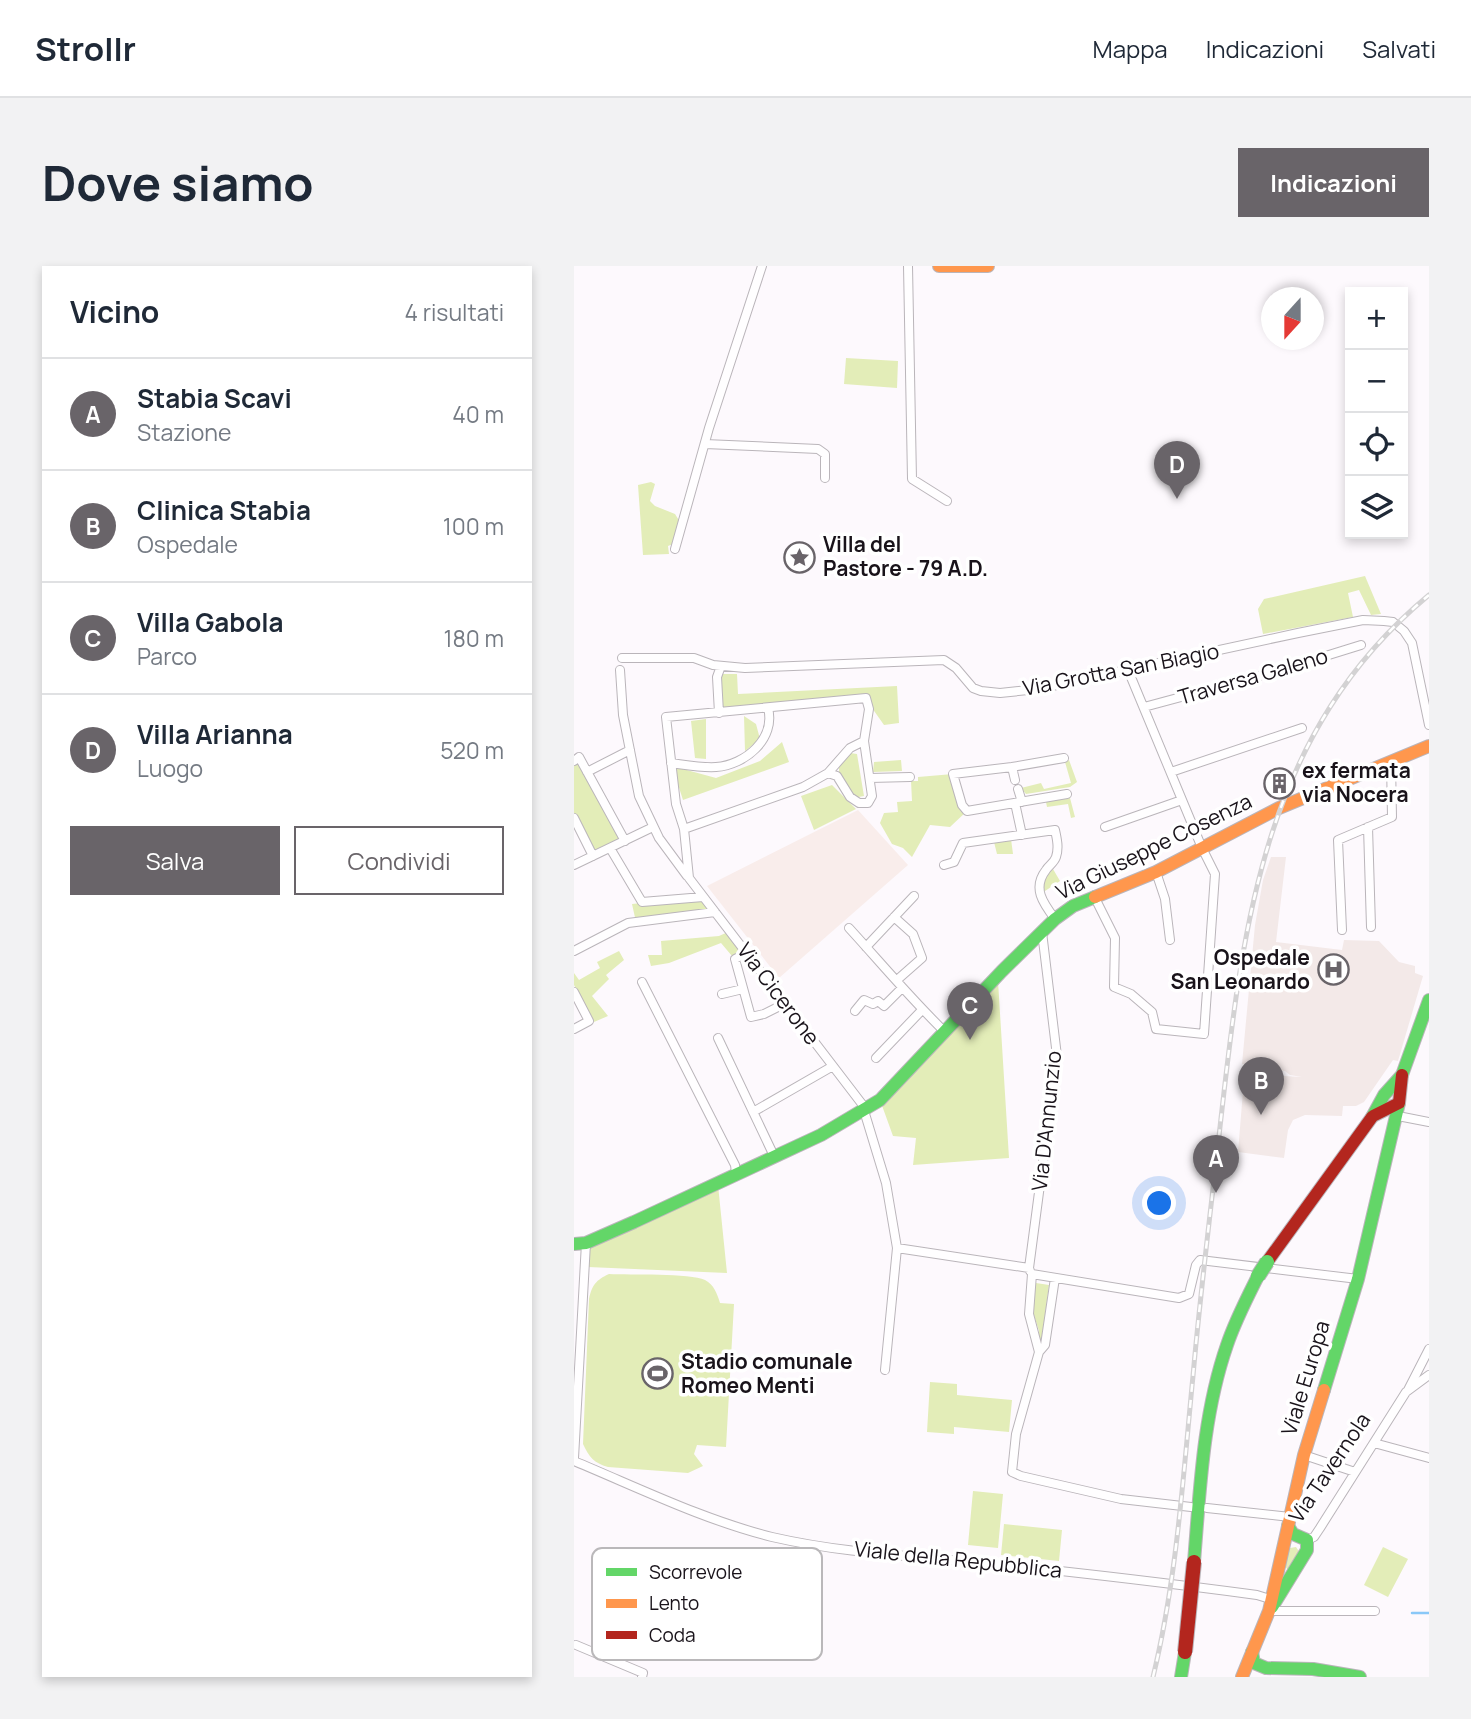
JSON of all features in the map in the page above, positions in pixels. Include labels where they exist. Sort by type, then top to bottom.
[{"type":"main road","points":[[939,266],[988,266]]},
{"type":"main road","name":"Via Giuseppe Cosenza","points":[[580,1244],[821,1135],[865,1111],[880,1100],[1055,919],[1094,896],[1156,872],[1279,808],[1429,746]]},
{"type":"main road","name":"Viale Europa","points":[[1252,1653],[1270,1605],[1278,1563],[1292,1532],[1304,1455],[1358,1279],[1392,1103],[1429,1000]]},
{"type":"main road","points":[[1181,1677],[1206,1427],[1226,1344],[1267,1262],[1372,1117],[1392,1103]]},
{"type":"main road","name":"Via Tavernola","points":[[1270,1605],[1307,1550],[1292,1532]]},
{"type":"main road","points":[[1278,1563],[1284,1571],[1295,1571]]},
{"type":"main road","points":[[1252,1653],[1254,1663],[1266,1668],[1313,1669],[1360,1677]]},
{"type":"main road","points":[[1244,1677],[1252,1653]]},
{"type":"main road","points":[[1244,1677],[1266,1668]]},
{"type":"street","points":[[675,549],[705,444],[762,266]]},
{"type":"street","points":[[908,266],[912,479],[947,501]]},
{"type":"street","points":[[705,444],[818,449],[825,454],[825,478]]},
{"type":"street","name":"Via Grotta San Biagio","points":[[622,658],[694,658],[720,666],[793,667],[944,660],[956,668],[973,688],[1000,693],[1038,689],[1363,621],[1393,622],[1404,631],[1412,643],[1429,725]]},
{"type":"street","name":"Traversa Galeno","points":[[1144,708],[1361,645]]},
{"type":"street","points":[[719,713],[717,677],[720,666]]},
{"type":"street","name":"Via Cicerone","points":[[620,670],[623,715],[639,796],[659,838],[865,1111],[886,1183],[897,1248],[885,1370]]},
{"type":"street","points":[[1094,896],[1115,937],[1114,987],[1131,994],[1152,1012],[1156,1029],[1204,1034],[1215,874],[1128,670]]},
{"type":"street","points":[[689,878],[684,829],[676,804],[666,717],[866,698],[869,709],[864,741],[872,796],[869,803],[859,803],[850,797],[837,776],[828,774]]},
{"type":"street","points":[[671,763],[717,767],[733,763],[753,752],[763,741],[768,727],[768,708]]},
{"type":"street","points":[[1171,772],[1302,728]]},
{"type":"street","points":[[684,829],[803,787],[828,774],[850,748],[864,741]]},
{"type":"street","points":[[587,772],[630,750]]},
{"type":"street","points":[[574,761],[579,757],[625,841]]},
{"type":"street","points":[[1063,758],[953,774],[962,805],[967,811],[1067,794]]},
{"type":"street","points":[[1342,930],[1338,840],[1392,817],[1391,762]]},
{"type":"street","points":[[1012,767],[1017,784],[1022,835]]},
{"type":"street","points":[[870,778],[910,776]]},
{"type":"street","points":[[1105,827],[1182,800]]},
{"type":"street","points":[[574,818],[593,856]]},
{"type":"street","points":[[574,865],[653,827]]},
{"type":"street","points":[[1368,828],[1371,927]]},
{"type":"street","points":[[944,865],[954,862],[964,844],[1055,830],[1057,856],[1040,878],[1038,888],[1039,895],[1055,919]]},
{"type":"street","points":[[610,848],[642,902],[703,897]]},
{"type":"street","points":[[1156,872],[1164,899],[1170,940]]},
{"type":"street","points":[[866,947],[914,896]]},
{"type":"street","points":[[574,951],[628,923],[715,912]]},
{"type":"street","points":[[894,917],[913,934],[922,958],[897,980]]},
{"type":"street","points":[[849,928],[945,1032]]},
{"type":"street","name":"Via D'Annunzio","points":[[1039,1352],[1029,1314],[1031,1271],[1057,1056],[1042,932]]},
{"type":"street","points":[[747,953],[735,959],[751,1017],[786,1003]]},
{"type":"street","points":[[642,982],[735,1165],[736,1173]]},
{"type":"street","points":[[855,1011],[864,1000],[873,1004],[878,1002],[884,1006],[902,988]]},
{"type":"street","points":[[722,994],[743,989]]},
{"type":"street","points":[[574,992],[589,1021],[574,1029]]},
{"type":"street","points":[[876,1058],[922,1010]]},
{"type":"street","points":[[718,1038],[774,1156]]},
{"type":"street","points":[[753,1112],[833,1066]]},
{"type":"street","points":[[1392,1103],[1429,1122]]},
{"type":"street","points":[[574,1459],[580,1244]]},
{"type":"street","points":[[897,1248],[1031,1271],[1055,1279],[1180,1298],[1189,1294],[1196,1265],[1200,1260],[1358,1279]]},
{"type":"street","points":[[1055,1279],[1045,1345],[1039,1352],[1016,1434],[1012,1472],[1121,1499],[1191,1507]]},
{"type":"street","points":[[1406,1392],[1429,1349]]},
{"type":"street","name":"Via Tavernola","points":[[1292,1532],[1314,1537],[1406,1392],[1427,1379]]},
{"type":"street","points":[[1374,1443],[1429,1458]]},
{"type":"street","points":[[1304,1455],[1355,1472]]},
{"type":"street","name":"Viale della Repubblica","points":[[574,1459],[710,1518],[772,1537],[898,1555],[1109,1575],[1257,1595],[1270,1605]]},
{"type":"street","points":[[1207,1508],[1292,1532]]},
{"type":"street","points":[[1270,1605],[1375,1611]]},
{"type":"street","points":[[612,1660],[643,1673],[642,1677]]},
{"type":"shaded area","points":[[858,810],[908,865],[779,978],[707,886]]},
{"type":"shaded area","name":"Ospedale San Leonardo","points":[[1271,857],[1286,857],[1276,942],[1342,950],[1344,940],[1379,941],[1399,962],[1415,966],[1415,973],[1423,976],[1398,1061],[1393,1060],[1364,1102],[1356,1106],[1343,1106],[1342,1116],[1305,1115],[1293,1120],[1288,1130],[1284,1158],[1238,1152],[1244,1079],[1249,1074],[1302,1077],[1290,1075],[1285,1071],[1242,1064],[1255,925],[1263,880]]},
{"type":"green space","points":[[846,358],[898,361],[897,388],[844,384]]},
{"type":"green space","points":[[651,482],[655,484],[650,501],[655,506],[675,514],[680,522],[673,544],[668,546],[669,554],[643,555],[638,485]]},
{"type":"green space","points":[[1365,576],[1381,614],[1371,615],[1359,590],[1348,593],[1353,617],[1263,634],[1258,609],[1264,599]]},
{"type":"green space","points":[[718,674],[737,674],[738,694],[897,686],[899,723],[884,725],[865,698],[721,713]]},
{"type":"green space","points":[[744,716],[756,724],[760,739],[745,751]]},
{"type":"green space","points":[[706,719],[706,759],[695,758],[691,721]]},
{"type":"green space","points":[[782,742],[789,762],[683,800],[672,766],[716,778],[760,761]]},
{"type":"green space","points":[[850,753],[857,754],[864,796],[853,798],[839,774],[839,766]]},
{"type":"green space","points":[[576,759],[620,839],[593,852],[574,816]]},
{"type":"green space","points":[[901,760],[902,771],[873,772],[874,762]]},
{"type":"green space","points":[[1069,760],[1077,782],[1070,787],[1026,794],[1021,788],[1041,783],[1044,789],[1071,783],[1065,762]]},
{"type":"green space","points":[[953,774],[967,811],[950,827],[930,825],[912,857],[903,848],[892,844],[880,823],[884,813],[898,812],[897,802],[912,801],[911,781],[918,781],[918,777]]},
{"type":"green space","points":[[832,785],[856,809],[814,830],[801,796]]},
{"type":"green space","points":[[1070,798],[1075,817],[1071,818],[1068,804],[1047,807],[1046,802]]},
{"type":"green space","points":[[1011,839],[1013,854],[997,854],[994,842]]},
{"type":"green space","points":[[1053,869],[1060,881],[1042,893],[1042,882]]},
{"type":"green space","points":[[703,897],[714,912],[636,922],[632,904]]},
{"type":"green space","points":[[728,932],[743,952],[732,956],[721,943],[669,963],[651,966],[648,955],[662,955],[661,941],[719,936]]},
{"type":"green space","points":[[619,951],[624,960],[606,975],[609,979],[592,996],[608,1016],[594,1022],[574,985],[574,973],[579,980],[600,968],[597,962]]},
{"type":"green space","points":[[998,981],[1009,1158],[913,1165],[916,1138],[893,1136],[880,1100]]},
{"type":"green space","points":[[718,1185],[727,1273],[588,1267],[590,1241]]},
{"type":"green space","name":"Stadio comunale Romeo Menti","points":[[609,1274],[697,1278],[711,1284],[720,1303],[734,1304],[726,1447],[697,1445],[694,1454],[703,1466],[688,1473],[608,1467],[592,1459],[583,1444],[589,1299],[595,1284]]},
{"type":"green space","points":[[1036,1283],[1049,1285],[1041,1344],[1038,1343],[1039,1331],[1032,1309]]},
{"type":"green space","points":[[930,1382],[957,1384],[957,1395],[1012,1400],[1009,1432],[954,1427],[954,1434],[927,1432]]},
{"type":"green space","points":[[973,1491],[1003,1494],[998,1548],[968,1545]]},
{"type":"green space","points":[[1004,1524],[1062,1530],[1059,1561],[1001,1555]]},
{"type":"green space","points":[[1296,1547],[1300,1553],[1288,1570],[1283,1564],[1290,1548]]},
{"type":"green space","points":[[1383,1547],[1408,1559],[1388,1597],[1364,1585]]},
{"type":"waterway","points":[[1412,1613],[1429,1613]]},
{"type":"railway","points":[[1153,1677],[1174,1565],[1202,1286],[1238,986],[1251,913],[1269,842],[1294,774],[1328,710],[1372,650],[1429,595]]},
{"type":"traffic: fast","points":[[574,1244],[586,1243],[634,1222],[821,1135],[880,1100],[1055,919],[1073,906],[1095,897]]},
{"type":"traffic: fast","points":[[1372,1117],[1384,1095],[1402,1075],[1429,1000]]},
{"type":"traffic: fast","points":[[1324,1390],[1358,1279],[1399,1103]]},
{"type":"traffic: fast","points":[[1258,1276],[1267,1262]]},
{"type":"traffic: fast","points":[[1194,1562],[1204,1452],[1219,1371],[1230,1336],[1258,1276]]},
{"type":"traffic: fast","points":[[1272,1607],[1307,1550],[1307,1540],[1293,1534],[1288,1526]]},
{"type":"traffic: fast","points":[[1181,1677],[1185,1652]]},
{"type":"traffic: fast","points":[[1252,1652],[1254,1663],[1266,1668],[1313,1669],[1360,1677]]},
{"type":"traffic: slow","points":[[939,266],[988,266]]},
{"type":"traffic: slow","points":[[1095,897],[1156,872],[1279,808],[1429,746]]},
{"type":"traffic: slow","points":[[1242,1677],[1269,1611],[1304,1455],[1324,1390]]},
{"type":"traffic: jam","points":[[1373,1116],[1399,1103],[1402,1075]]},
{"type":"traffic: jam","points":[[1267,1262],[1372,1117]]},
{"type":"traffic: jam","points":[[1185,1652],[1194,1562]]},
{"type":"place","name":"Villa Arianna","points":[[1177,499]]},
{"type":"place","name":"Villa del Pastore - 79 A.D.","points":[[800,557]]},
{"type":"place","name":"ex fermata via Nocera","points":[[1279,783]]},
{"type":"place","name":"Ospedale San Leonardo","points":[[1333,970]]},
{"type":"place","name":"Villa Gabola","points":[[970,1040]]},
{"type":"place","name":"Clinica Stabia","points":[[1261,1115]]},
{"type":"place","name":"Stabia Scavi","points":[[1216,1193]]},
{"type":"place","name":"Stadio comunale Romeo Menti","points":[[658,1374]]}]
